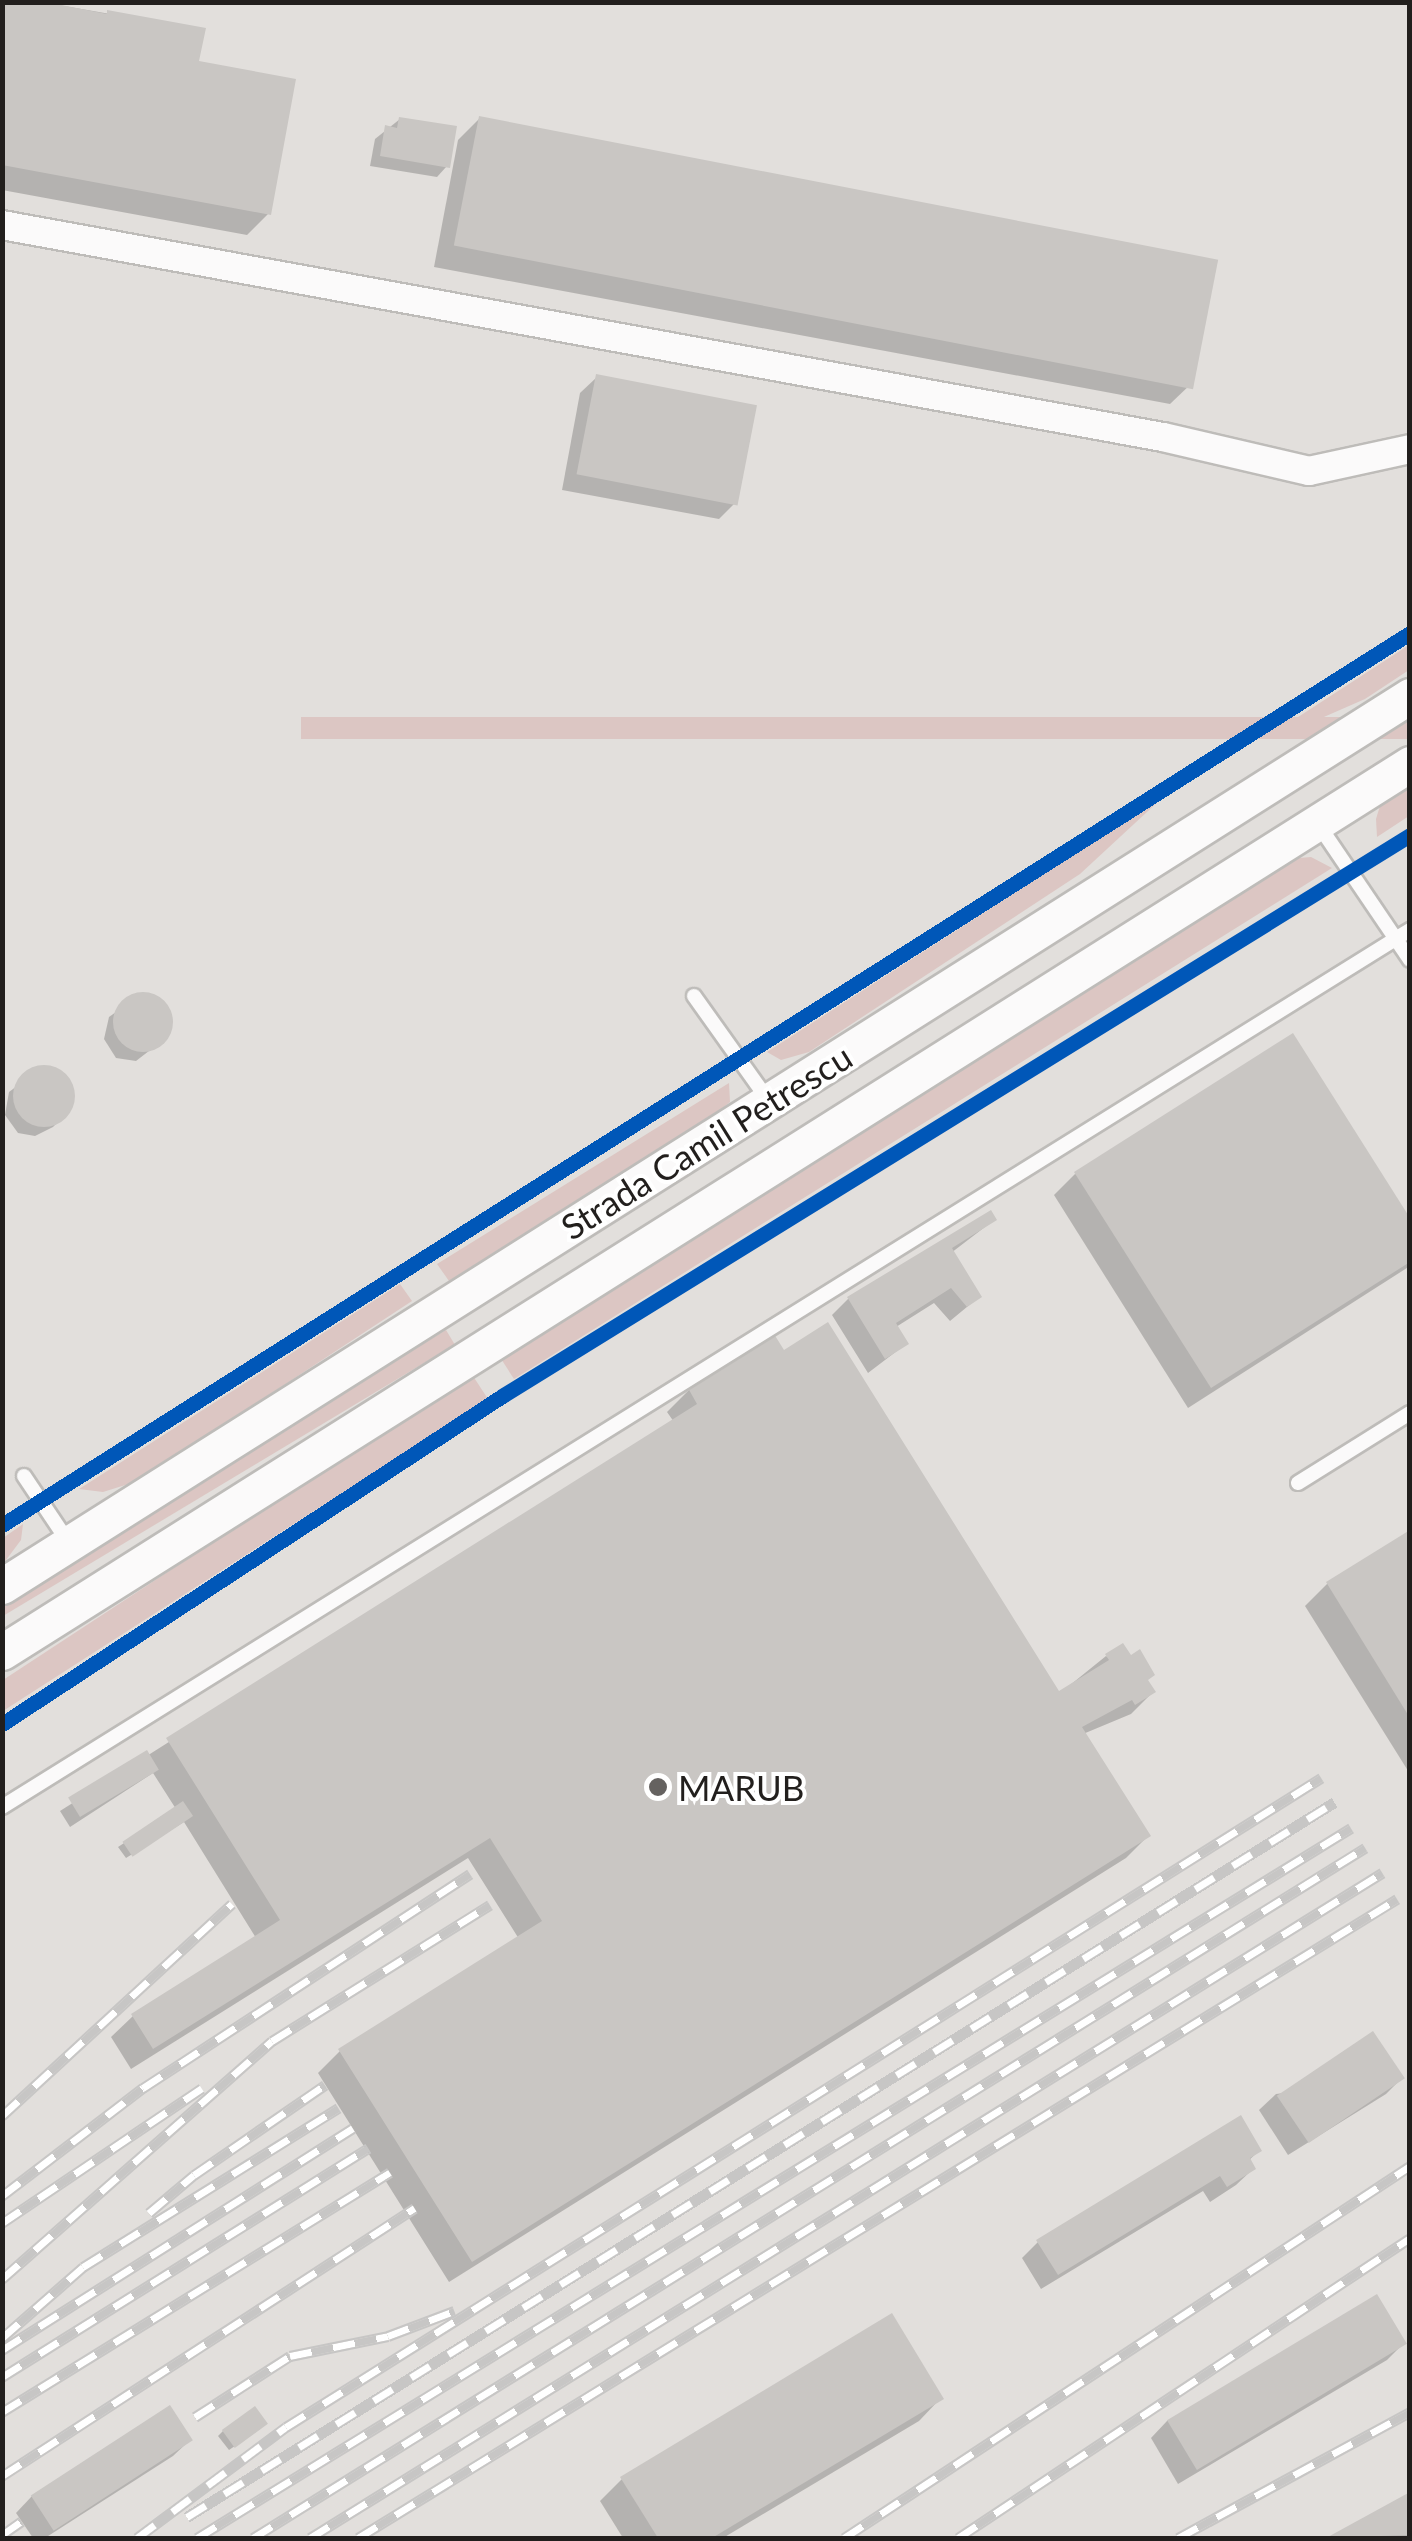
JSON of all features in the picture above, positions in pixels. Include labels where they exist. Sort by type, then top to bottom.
[{"type":"street","points":[[2,225],[1163,437],[1309,471],[1410,449]]},
{"type":"street","name":"Strada Camil Petrescu","points":[[2,1586],[1410,696]]},
{"type":"street","name":"Strada Camil Petrescu","points":[[2,1652],[1410,764]]},
{"type":"lane","points":[[1317,823],[1410,960]]},
{"type":"lane","points":[[2,1808],[1410,930]]},
{"type":"lane","points":[[694,996],[769,1101]]},
{"type":"lane","points":[[1298,1483],[1410,1414]]},
{"type":"lane","points":[[24,1476],[70,1544]]},
{"type":"shaded area","points":[[1409,645],[1409,670],[1365,699],[1285,734],[1269,736]]},
{"type":"shaded area","points":[[301,717],[1409,717],[1409,739],[301,739]]},
{"type":"shaded area","points":[[1409,779],[1409,816],[1377,837],[1376,819],[1383,796]]},
{"type":"shaded area","points":[[1161,799],[1080,874],[809,1052],[781,1060],[767,1052]]},
{"type":"shaded area","points":[[1311,857],[1332,868],[514,1379],[498,1354],[1287,859]]},
{"type":"shaded area","points":[[729,1083],[730,1102],[709,1119],[449,1281],[437,1264]]},
{"type":"shaded area","points":[[400,1284],[412,1301],[138,1481],[103,1492],[79,1489]]},
{"type":"shaded area","points":[[446,1330],[455,1345],[2,1617],[2,1597]]},
{"type":"shaded area","points":[[471,1373],[488,1399],[3,1711],[3,1680]]},
{"type":"shaded area","points":[[23,1524],[21,1540],[3,1564],[3,1538]]},
{"type":"building","points":[[2,2],[46,2],[206,28],[199,61],[296,79],[271,215],[2,165]]},
{"type":"building","points":[[479,116],[1218,260],[1193,389],[454,246]]},
{"type":"building","points":[[399,117],[457,126],[450,168],[380,156],[385,125],[397,128]]},
{"type":"building","points":[[596,374],[757,405],[738,505],[577,474]]},
{"type":"building","points":[[143,992],[164,1001],[173,1022],[164,1043],[143,1052],[122,1043],[113,1022],[122,1001]]},
{"type":"building","points":[[1293,1033],[1410,1218],[1410,1262],[1211,1388],[1074,1172]]},
{"type":"building","points":[[44,1065],[66,1074],[75,1096],[66,1118],[44,1127],[22,1118],[13,1096],[22,1074]]},
{"type":"building","points":[[991,1210],[997,1220],[952,1248],[982,1297],[967,1307],[951,1288],[896,1323],[909,1344],[885,1359],[847,1297]]},
{"type":"building","name":"MARUB","points":[[828,1322],[1059,1691],[1109,1660],[1105,1654],[1123,1643],[1131,1655],[1140,1649],[1155,1675],[1148,1680],[1156,1692],[1135,1705],[1132,1700],[1082,1727],[1151,1836],[472,2262],[338,2049],[542,1921],[490,1838],[153,2049],[131,2014],[280,1920],[166,1738],[697,1404],[688,1388],[774,1334],[784,1350]]},
{"type":"building","points":[[1410,1530],[1410,1718],[1326,1582]]},
{"type":"building","points":[[147,1750],[159,1770],[80,1817],[68,1797]]},
{"type":"building","points":[[183,1801],[193,1816],[133,1857],[122,1842]]},
{"type":"building","points":[[1373,2031],[1405,2078],[1309,2143],[1277,2096]]},
{"type":"building","points":[[1241,2115],[1262,2151],[1250,2158],[1256,2169],[1227,2187],[1220,2176],[1058,2275],[1036,2240]]},
{"type":"building","points":[[1377,2294],[1407,2344],[1197,2470],[1167,2420]]},
{"type":"building","points":[[892,2313],[944,2399],[712,2538],[658,2538],[620,2477]]},
{"type":"building","points":[[170,2405],[193,2440],[54,2531],[31,2495]]},
{"type":"building","points":[[255,2406],[268,2424],[235,2448],[222,2430]]},
{"type":"building","points":[[1410,2492],[1410,2535],[1326,2538]]},
{"type":"railway","points":[[137,2538],[286,2427],[1321,1778]]},
{"type":"railway","points":[[187,2517],[1335,1802]]},
{"type":"railway","points":[[197,2538],[1351,1828]]},
{"type":"railway","points":[[253,2538],[1365,1848]]},
{"type":"railway","points":[[310,2538],[1382,1873]]},
{"type":"railway","points":[[2,2196],[143,2088],[470,1874]]},
{"type":"railway","points":[[358,2538],[1397,1899]]},
{"type":"railway","points":[[2,2116],[232,1904]]},
{"type":"railway","points":[[2,2279],[272,2041],[490,1905]]},
{"type":"railway","points":[[149,2213],[194,2175],[325,2085]]},
{"type":"railway","points":[[2,2223],[202,2088]]},
{"type":"railway","points":[[2,2338],[83,2267],[338,2108]]},
{"type":"railway","points":[[2,2350],[353,2128]]},
{"type":"railway","points":[[2,2377],[368,2148]]},
{"type":"railway","points":[[844,2538],[1410,2166]]},
{"type":"railway","points":[[2,2412],[390,2172]]},
{"type":"railway","points":[[2,2476],[415,2208]]},
{"type":"railway","points":[[958,2538],[1410,2238]]},
{"type":"railway","points":[[195,2417],[290,2356],[388,2336],[454,2311]]},
{"type":"railway","points":[[1178,2538],[1410,2412]]},
{"type":"railway","points":[[2,2535],[22,2521]]},
{"type":"cycle path","points":[[2,1525],[1410,633]]},
{"type":"cycle path","points":[[2,1724],[502,1396],[1410,835]]},
{"type":"place","name":"MARUB","points":[[658,1787]]}]
